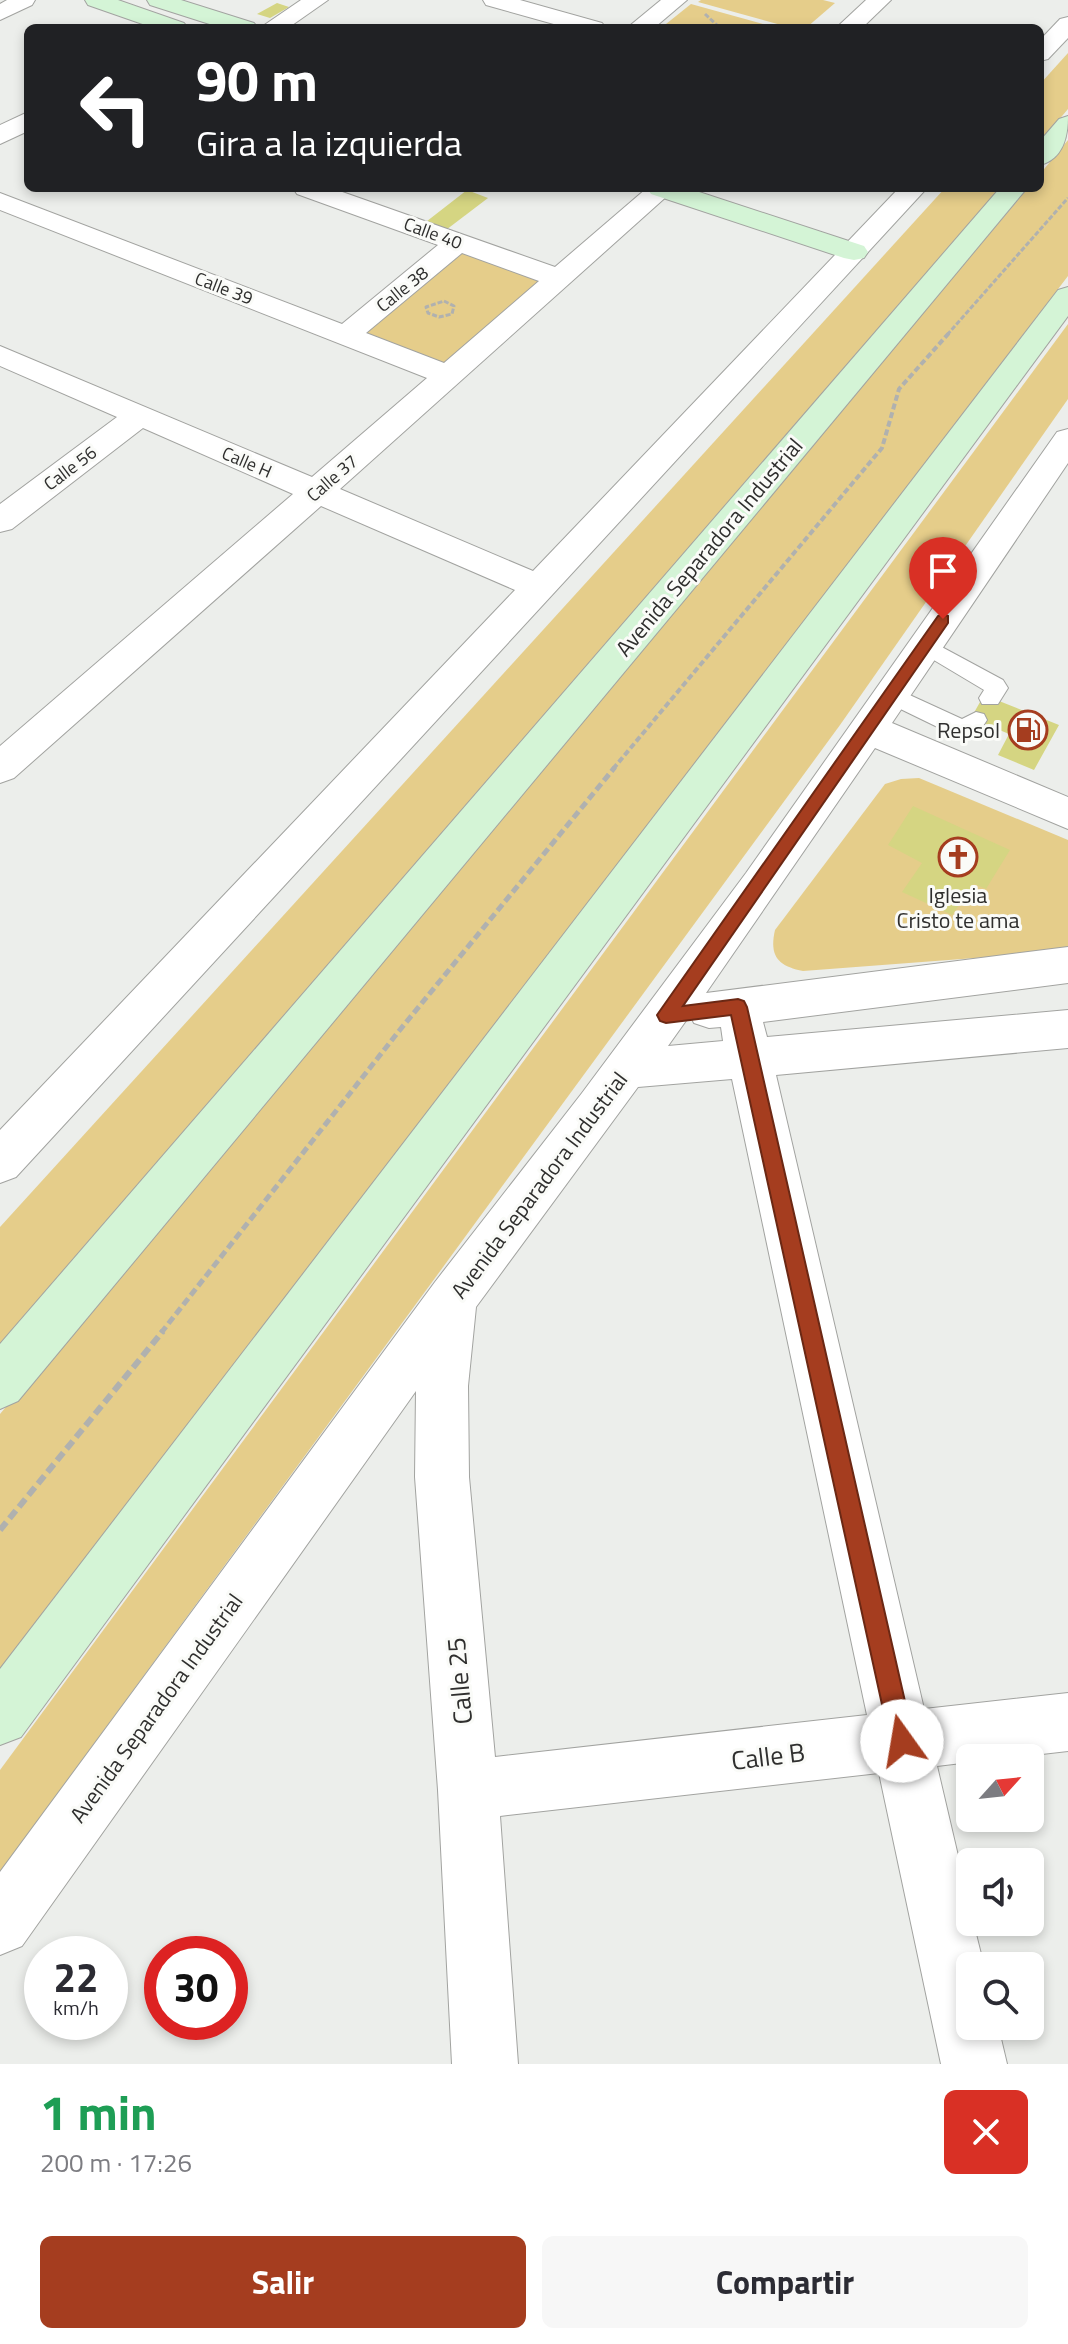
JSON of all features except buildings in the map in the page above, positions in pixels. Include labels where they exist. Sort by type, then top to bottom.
[{"type":"main road","points":[[96,0],[165,24]]},
{"type":"main road","points":[[158,0],[233,24]]},
{"type":"main road","points":[[1044,152],[1068,124]]},
{"type":"main road","points":[[677,192],[863,242]]},
{"type":"main road","points":[[747,192],[863,242]]},
{"type":"main road","name":"Avenida Separadora Industrial","points":[[0,1383],[1011,192]]},
{"type":"main road","points":[[0,1716],[1068,296]]},
{"type":"street","points":[[0,13],[24,0]]},
{"type":"street","points":[[278,24],[317,0]]},
{"type":"street","points":[[494,0],[580,24]]},
{"type":"street","points":[[644,24],[676,0]]},
{"type":"street","points":[[848,0],[876,3]]},
{"type":"street","points":[[852,24],[876,3]]},
{"type":"street","points":[[1044,50],[1068,24]]},
{"type":"street","points":[[0,136],[24,122]]},
{"type":"street","name":"Calle 40","points":[[317,192],[560,279]]},
{"type":"street","name":"Calle 37","points":[[0,768],[658,192]]},
{"type":"street","points":[[0,1162],[910,192]]},
{"type":"street","name":"Calle 39","points":[[0,201],[449,376]]},
{"type":"street","name":"Calle 38","points":[[346,335],[459,242]]},
{"type":"street","name":"Calle H","points":[[0,355],[539,587]]},
{"type":"street","name":"Calle 56","points":[[0,521],[140,415]]},
{"type":"street","name":"Avenida Separadora Industrial","points":[[0,1924],[452,1299],[666,1015],[1068,439]]},
{"type":"street","points":[[868,729],[1068,814]]},
{"type":"street","points":[[666,1015],[1068,965]]},
{"type":"street","points":[[738,1007],[974,2064]]},
{"type":"street","points":[[625,1069],[1068,1029]]},
{"type":"street","name":"Calle 25","points":[[452,1299],[442,1386],[442,1477],[468,1790],[485,2064]]},
{"type":"street","name":"Calle B","points":[[468,1790],[1068,1722]]},
{"type":"lane","points":[[925,645],[995,686],[997,688],[990,698]]},
{"type":"lane","points":[[890,694],[964,730],[976,720]]},
{"type":"path","points":[[0,1530],[125,1379],[419,1006],[710,650],[882,448],[899,389],[1068,198]]},
{"type":"path","points":[[435,301],[444,301],[452,304],[454,311],[448,315],[434,316],[428,313],[426,307],[435,301]]},
{"type":"shaded area","points":[[823,0],[835,3],[811,24],[778,24],[698,2]]},
{"type":"shaded area","points":[[691,4],[764,24],[666,24]]},
{"type":"shaded area","points":[[1068,53],[1068,109],[1044,137],[1044,80]]},
{"type":"shaded area","points":[[1068,140],[1068,276],[0,1672],[0,1414],[1025,192],[1044,192],[1044,169]]},
{"type":"shaded area","points":[[941,192],[997,192],[0,1351],[0,1227]]},
{"type":"shaded area","points":[[463,252],[543,281],[443,367],[360,334]]},
{"type":"shaded area","points":[[1068,324],[1068,399],[840,725],[0,1872],[0,1770]]},
{"type":"shaded area","points":[[919,778],[1068,840],[1068,951],[803,971],[782,963],[773,947],[775,930],[885,784]]},
{"type":"place","name":"Repsol","points":[[1028,730]]},
{"type":"place","name":"Iglesia Cristo te ama","points":[[958,857]]},
{"type":"route","points":[[902,1741],[738,1007],[666,1015],[943,619]]}]
